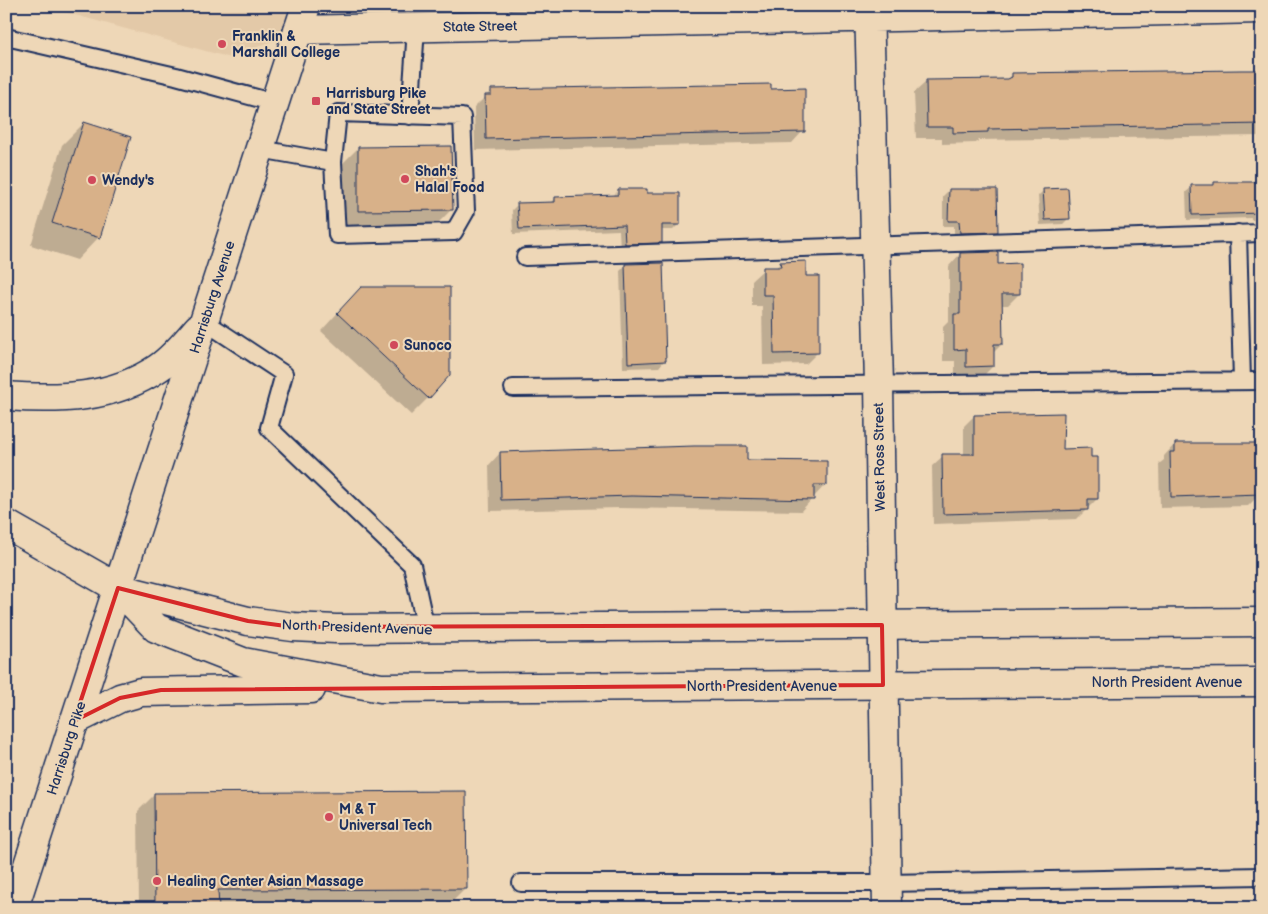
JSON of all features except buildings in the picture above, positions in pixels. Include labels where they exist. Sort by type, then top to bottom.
[{"type":"main road","name":"State Street","points":[[302,18],[416,28],[500,16],[1262,9]]},
{"type":"main road","name":"West Ross Street","points":[[869,12],[879,384],[887,895]]},
{"type":"main road","name":"Harrisburg Avenue","points":[[118,588],[302,18]]},
{"type":"main road","points":[[6,396],[69,397],[118,388],[159,368],[204,321]]},
{"type":"main road","points":[[6,524],[118,588]]},
{"type":"main road","name":"North President Avenue","points":[[118,588],[248,621],[293,627],[426,629],[1262,622]]},
{"type":"main road","name":"North President Avenue","points":[[118,588],[156,628],[210,651],[243,662],[283,671],[381,688],[1262,682]]},
{"type":"main road","name":"Harrisburg Pike","points":[[14,908],[118,588]]},
{"type":"main road","points":[[74,721],[120,698],[160,690],[381,688]]},
{"type":"lane","points":[[410,116],[416,28]]},
{"type":"lane","points":[[6,37],[176,76],[275,103]]},
{"type":"lane","points":[[338,113],[462,117],[466,211],[454,232],[337,235],[333,162],[338,113]]},
{"type":"lane","points":[[260,149],[333,162]]},
{"type":"lane","points":[[1238,233],[1242,381]]},
{"type":"lane","points":[[525,257],[1262,233]]},
{"type":"lane","points":[[204,321],[284,374],[268,428],[412,565],[426,629]]},
{"type":"lane","points":[[513,388],[1262,381]]},
{"type":"lane","points":[[521,883],[887,895],[1262,876]]},
{"type":"highlighted area","points":[[118,588],[248,621],[293,627],[882,625],[883,685],[161,690],[120,698],[74,721]]},
{"type":"shaded area","name":"Franklin & Marshall College","points":[[43,6],[306,6],[298,30],[231,58]]},
{"type":"place","name":"Franklin & Marshall College","points":[[222,44]]},
{"type":"place","name":"Harrisburg Pike and State Street","points":[[316,101]]},
{"type":"place","name":"Shah's Halal Food","points":[[405,179]]},
{"type":"place","name":"Wendy's","points":[[92,180]]},
{"type":"place","name":"Sunoco","points":[[394,345]]},
{"type":"place","name":"M & T Universal Tech","points":[[329,817]]},
{"type":"place","name":"Healing Center Asian Massage","points":[[157,881]]}]
